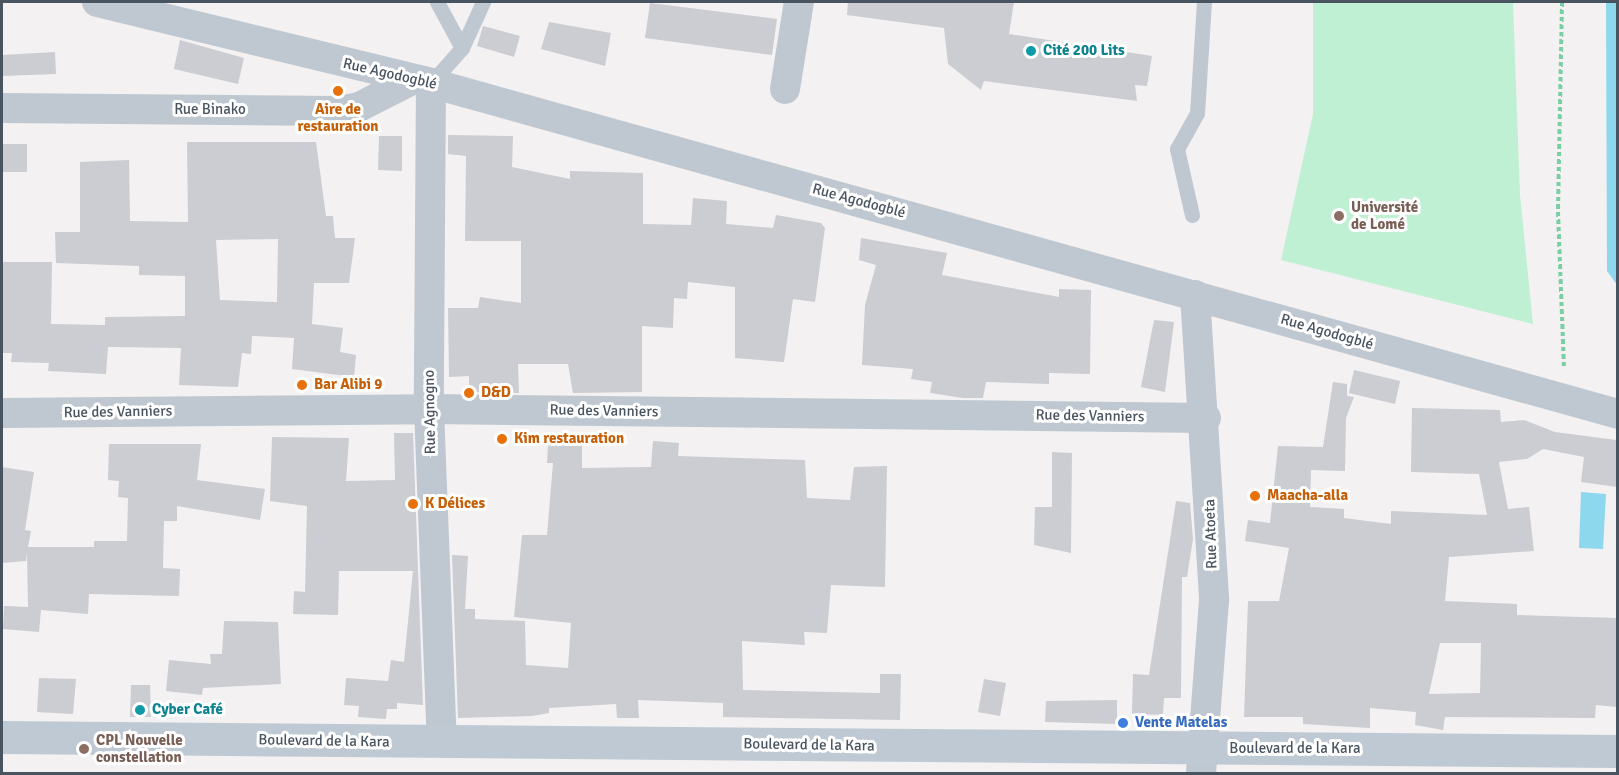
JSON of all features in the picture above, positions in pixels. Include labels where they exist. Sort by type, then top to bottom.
[{"type":"main road","name":"Boulevard de la Kara","points":[[2,737],[442,733],[1617,751]]},
{"type":"street","name":"Rue Agodogblé","points":[[97,2],[421,82],[1196,295],[1617,414]]},
{"type":"street","points":[[785,89],[799,2]]},
{"type":"street","name":"Rue Binako","points":[[2,108],[337,111],[359,107],[421,82]]},
{"type":"street","name":"Rue Agnogno","points":[[421,82],[429,409],[442,733]]},
{"type":"street","name":"Rue Atoeta","points":[[1196,295],[1206,418],[1214,600],[1204,745]]},
{"type":"street","name":"Rue des Vanniers","points":[[2,413],[429,409],[1206,418]]},
{"type":"lane","points":[[437,2],[462,48]]},
{"type":"lane","points":[[421,82],[462,48],[483,2]]},
{"type":"lane","points":[[1192,216],[1180,184],[1177,149],[1197,112],[1204,2]]},
{"type":"path","points":[[1563,2],[1558,212],[1566,317],[1563,399]]},
{"type":"green space","points":[[1313,2],[1513,2],[1520,195],[1533,324],[1281,260],[1313,114]]},
{"type":"water","points":[[1606,2],[1618,2],[1617,285],[1607,271]]},
{"type":"water","points":[[1581,492],[1606,494],[1603,549],[1579,548]]},
{"type":"building","name":"Cité 200 Lits","points":[[848,2],[1014,2],[1009,34],[1152,56],[1147,86],[1135,85],[1137,101],[984,81],[981,90],[948,64],[944,28],[847,15]]},
{"type":"building","points":[[650,3],[777,19],[772,55],[645,38]]},
{"type":"building","points":[[549,22],[611,33],[605,66],[541,49]]},
{"type":"building","points":[[483,26],[520,36],[514,57],[477,46]]},
{"type":"building","points":[[180,40],[244,58],[238,84],[174,69]]},
{"type":"building","points":[[55,52],[56,74],[2,76],[2,55]]},
{"type":"building","points":[[448,135],[513,136],[512,167],[570,179],[570,171],[643,173],[643,224],[691,225],[693,198],[727,201],[726,224],[773,228],[776,215],[821,223],[825,228],[815,302],[793,299],[784,362],[735,358],[735,287],[688,282],[687,299],[674,298],[673,328],[642,326],[642,392],[573,393],[568,364],[518,364],[519,393],[469,392],[469,376],[449,377],[448,308],[478,308],[480,297],[521,303],[521,241],[465,241],[466,156],[448,154]]},
{"type":"building","points":[[379,136],[402,136],[402,171],[378,170]]},
{"type":"building","points":[[187,142],[316,142],[326,216],[333,216],[335,238],[355,238],[349,283],[314,283],[312,324],[343,328],[340,352],[356,355],[354,377],[292,369],[294,338],[252,336],[251,354],[242,353],[238,387],[179,385],[181,348],[108,347],[106,374],[48,371],[49,363],[11,362],[12,353],[2,353],[2,262],[52,262],[51,324],[105,325],[105,317],[185,316],[185,276],[139,275],[139,266],[56,263],[55,232],[80,232],[80,162],[129,160],[130,221],[188,222]],"holes":[[[278,239],[277,302],[220,300],[216,240]]]},
{"type":"building","points":[[2,144],[27,144],[27,172],[2,172]]},
{"type":"building","points":[[861,238],[947,253],[942,275],[1059,297],[1059,289],[1091,290],[1090,374],[1049,373],[1049,384],[986,382],[983,398],[963,398],[930,393],[932,382],[911,379],[913,369],[862,365],[865,305],[876,265],[859,260]]},
{"type":"building","points":[[1154,320],[1174,322],[1165,392],[1141,387]]},
{"type":"building","points":[[1354,370],[1400,381],[1395,404],[1349,393]]},
{"type":"building","points":[[1333,382],[1347,384],[1347,396],[1354,397],[1346,418],[1345,471],[1311,470],[1310,507],[1344,509],[1344,518],[1391,524],[1391,511],[1487,515],[1479,474],[1411,472],[1412,408],[1500,410],[1501,422],[1524,420],[1555,432],[1616,440],[1617,487],[1581,482],[1584,457],[1543,449],[1527,459],[1499,462],[1508,509],[1529,507],[1534,551],[1449,557],[1445,601],[1517,604],[1517,615],[1617,618],[1617,707],[1596,705],[1595,718],[1445,717],[1443,730],[1415,725],[1416,712],[1370,708],[1370,728],[1303,724],[1303,717],[1244,717],[1248,601],[1279,601],[1289,548],[1245,541],[1248,520],[1270,523],[1278,446],[1323,447]],"holes":[[[1440,643],[1481,643],[1480,693],[1429,694]]]},
{"type":"building","points":[[394,433],[413,433],[423,705],[397,703],[397,709],[387,709],[386,719],[358,717],[359,706],[344,705],[346,678],[388,681],[391,660],[404,662],[413,571],[339,571],[338,615],[293,614],[294,591],[305,592],[307,506],[270,501],[272,437],[349,438],[346,481],[395,480]]},
{"type":"building","points":[[653,441],[679,443],[678,456],[805,460],[807,498],[850,500],[854,467],[887,466],[885,587],[831,585],[827,633],[804,632],[805,645],[742,641],[743,690],[880,693],[880,674],[901,674],[900,720],[723,717],[723,703],[638,700],[639,718],[617,718],[616,704],[549,708],[549,713],[532,716],[458,718],[452,555],[468,556],[465,609],[475,609],[475,619],[525,621],[526,665],[568,668],[571,623],[514,617],[522,535],[547,535],[553,463],[547,463],[548,443],[582,445],[582,468],[651,467]]},
{"type":"building","points":[[109,444],[201,444],[197,480],[265,489],[260,520],[177,506],[177,521],[164,521],[163,568],[180,569],[179,596],[89,594],[88,614],[41,610],[39,632],[3,629],[4,606],[28,607],[27,553],[26,561],[2,563],[2,467],[34,472],[25,530],[31,531],[28,547],[94,547],[94,541],[127,541],[128,498],[118,497],[119,481],[108,480]]},
{"type":"building","points":[[1052,452],[1072,453],[1071,553],[1034,545],[1035,507],[1052,507]]},
{"type":"building","points":[[1176,501],[1190,503],[1193,539],[1187,577],[1182,577],[1181,698],[1164,698],[1163,715],[1132,714],[1133,674],[1149,675]]},
{"type":"building","points":[[224,621],[278,622],[281,684],[203,688],[202,695],[166,691],[169,660],[211,664],[210,654],[222,654]]},
{"type":"building","points":[[39,678],[76,679],[73,714],[37,712]]},
{"type":"building","points":[[984,679],[1006,683],[1000,716],[978,712]]},
{"type":"building","points":[[131,685],[150,685],[151,717],[130,717]]},
{"type":"building","points":[[1117,700],[1117,724],[1045,722],[1046,701]]},
{"type":"place","name":"Cité 200 Lits","points":[[1031,51]]},
{"type":"place","name":"Aire de restauration","points":[[338,91]]},
{"type":"place","name":"Université de Lomé","points":[[1339,216]]},
{"type":"place","name":"Bar Alibi 9","points":[[302,385]]},
{"type":"place","name":"D&D","points":[[469,393]]},
{"type":"place","name":"Kim restauration","points":[[502,439]]},
{"type":"place","name":"Maacha-alla","points":[[1255,496]]},
{"type":"place","name":"K Délices","points":[[413,504]]},
{"type":"place","name":"Cyber Café","points":[[140,710]]},
{"type":"place","name":"Vente Matelas","points":[[1123,723]]},
{"type":"place","name":"CPL Nouvelle constellation","points":[[84,749]]}]
